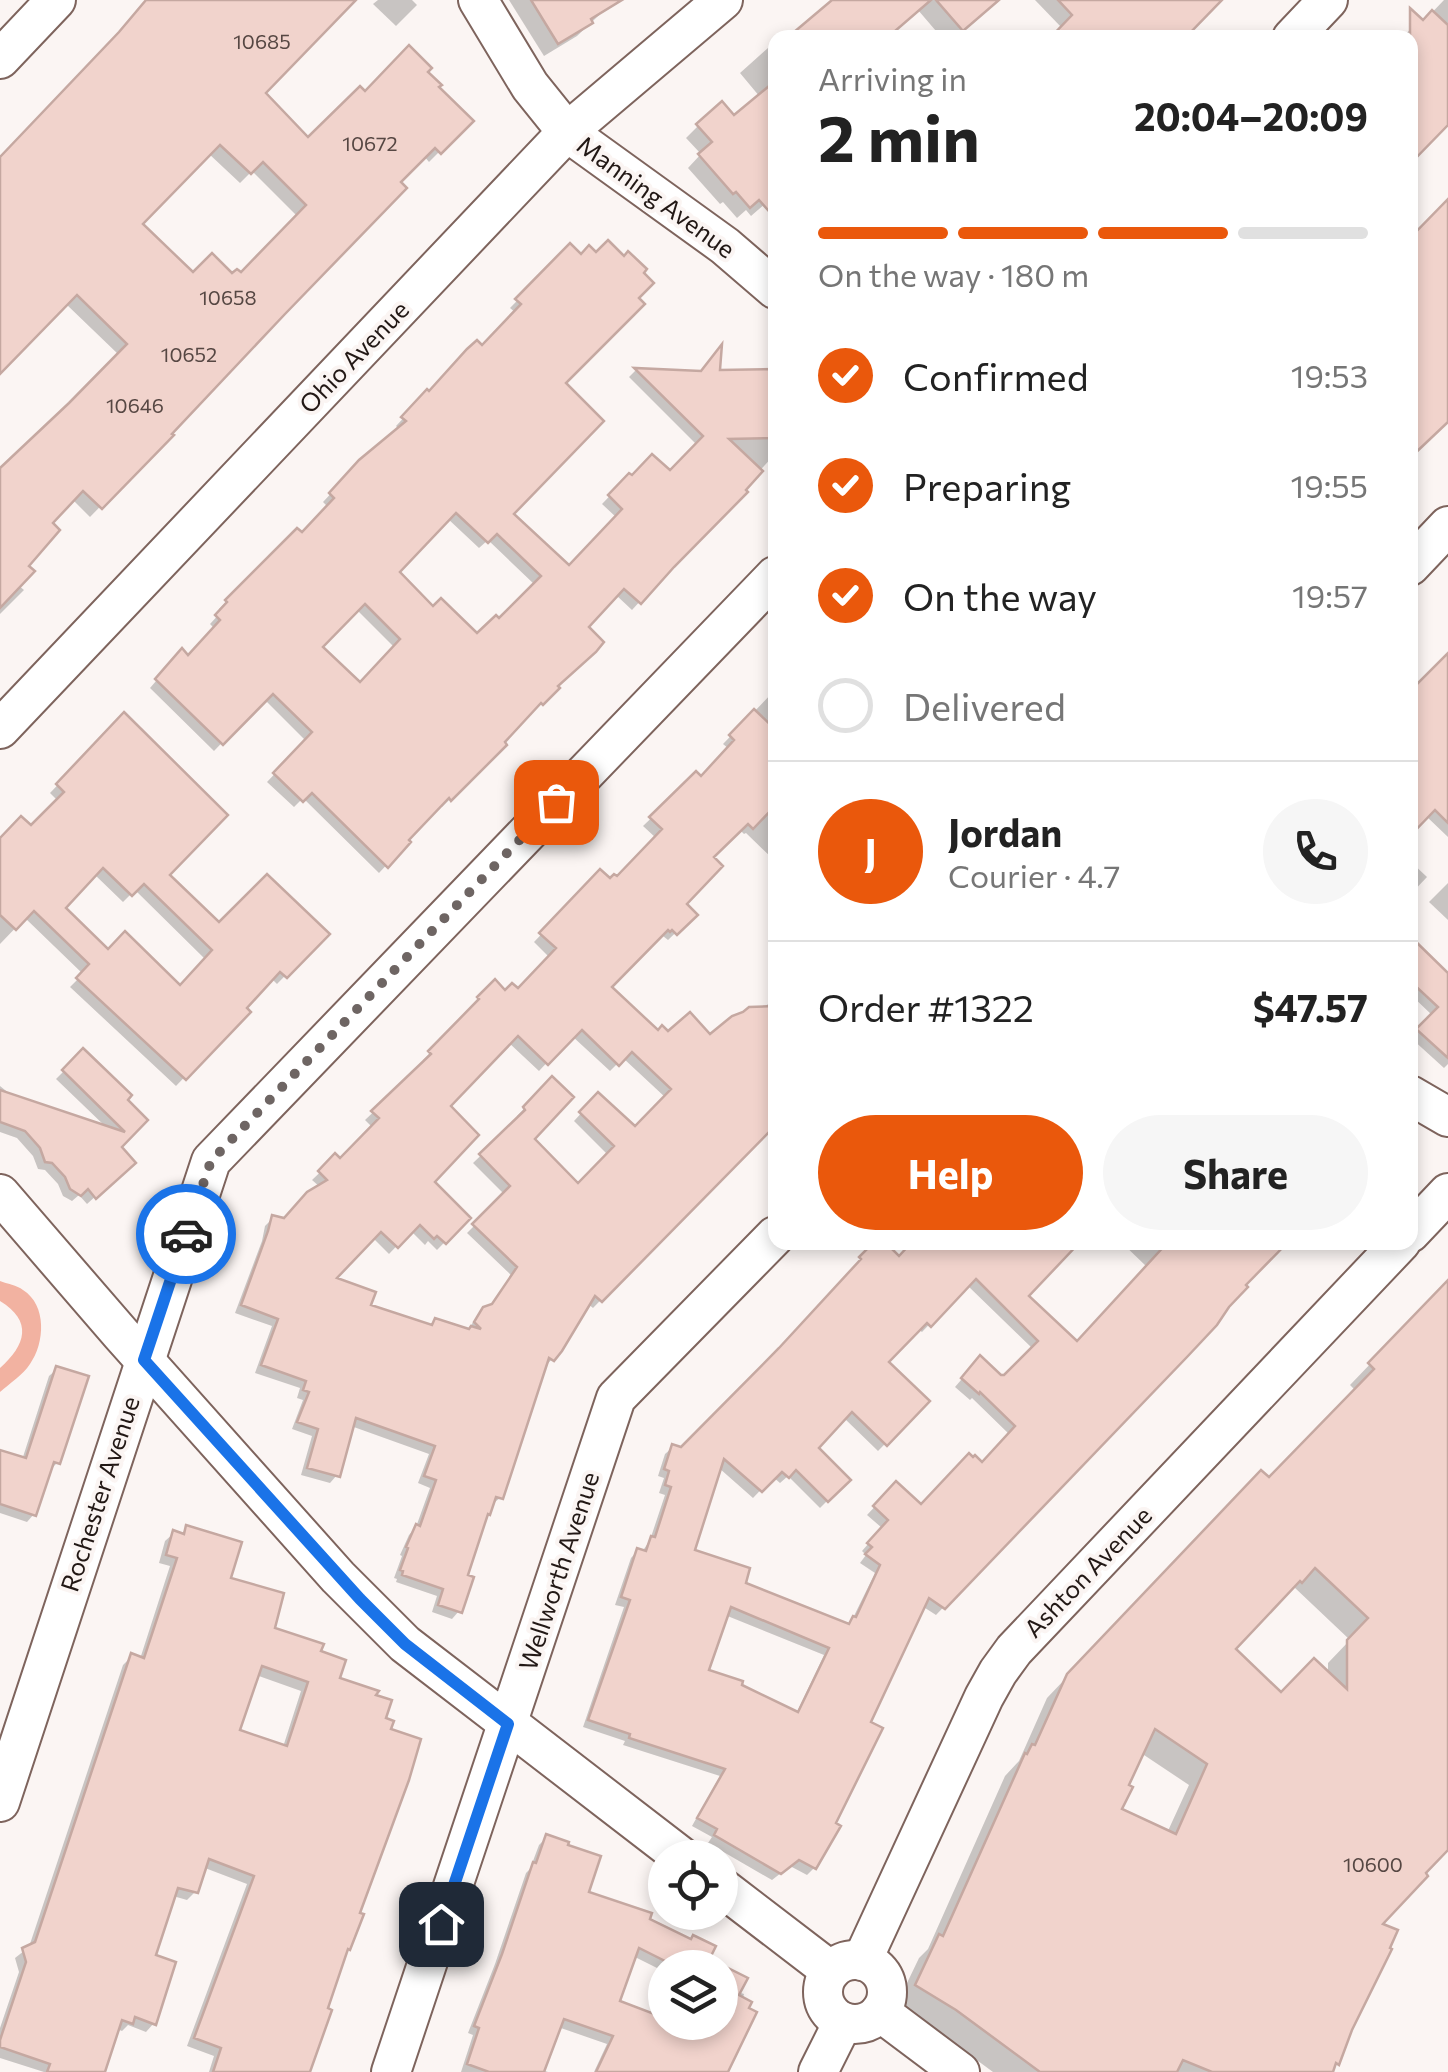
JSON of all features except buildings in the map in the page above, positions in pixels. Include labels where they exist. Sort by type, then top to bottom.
[{"type":"street","points":[[0,59],[56,0]]},
{"type":"street","name":"Manning Avenue","points":[[478,0],[530,86],[567,132],[725,246],[768,282]]},
{"type":"street","name":"Ohio Avenue","points":[[0,729],[567,132],[722,0]]},
{"type":"street","points":[[1300,30],[1328,0]]},
{"type":"street","points":[[1418,558],[1448,526]]},
{"type":"street","name":"Rochester Avenue","points":[[0,1802],[12,1727],[211,1161],[768,583]]},
{"type":"street","points":[[1418,1100],[1448,1117]]},
{"type":"street","points":[[1418,1225],[1448,1193]]},
{"type":"street","points":[[0,1194],[338,1577],[405,1644],[659,1840]]},
{"type":"street","name":"Wellworth Avenue","points":[[391,2072],[616,1398],[768,1243]]},
{"type":"street","name":"Ashton Avenue","points":[[846,1966],[984,1697],[1014,1650],[1393,1250]]},
{"type":"street","points":[[738,1897],[846,1966],[880,1972],[886,1982],[885,2003],[867,2022],[842,2022],[827,2009],[825,1980],[846,1966]]},
{"type":"street","points":[[880,2012],[960,2072]]},
{"type":"street","points":[[818,2072],[842,2022]]},
{"type":"shaded area","points":[[0,1281],[31,1297],[40,1314],[41,1335],[30,1364],[0,1392],[0,1368],[16,1351],[22,1333],[18,1317],[0,1301]]},
{"type":"way so far","points":[[186,1234],[211,1161],[556,802]]},
{"type":"route","points":[[186,1234],[144,1360],[338,1577],[405,1644],[508,1724],[441,1924]]}]
